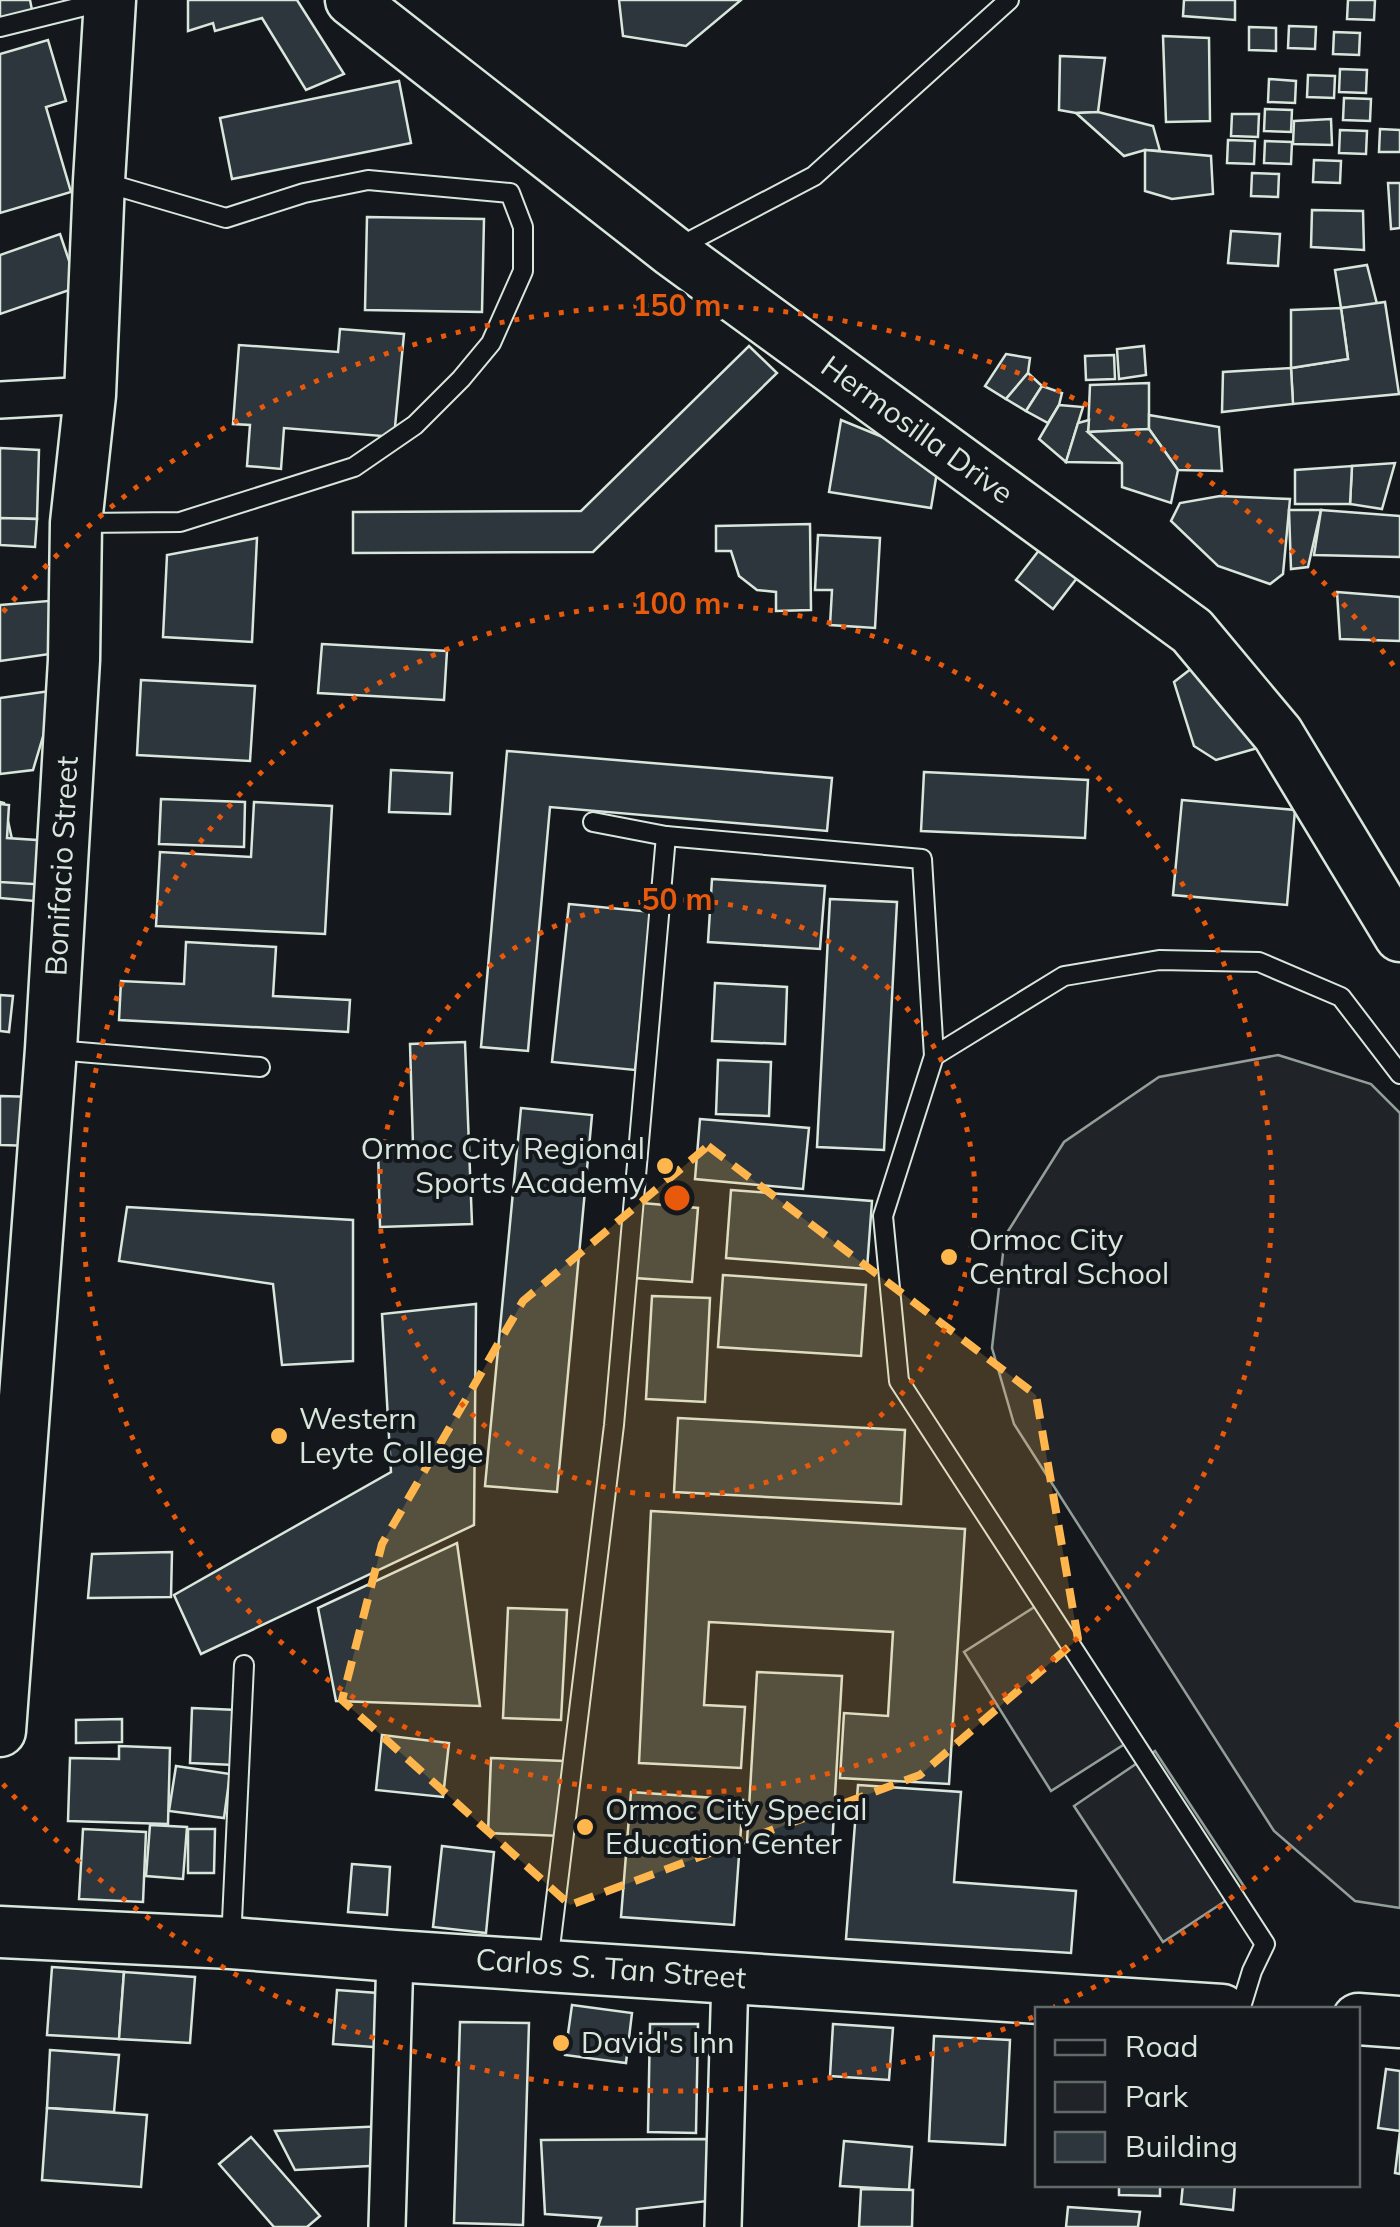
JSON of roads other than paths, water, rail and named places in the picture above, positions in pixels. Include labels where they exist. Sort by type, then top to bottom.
[{"type":"street","name":"Bonifacio Street","points":[[0,1731],[51,1049],[74,660],[76,523],[90,395],[110,0]]},
{"type":"street","name":"Hermosilla Drive","points":[[352,0],[672,251],[1192,631],[1278,734],[1400,936]]},
{"type":"street","points":[[0,400],[90,395]]},
{"type":"street","name":"Carlos S. Tan Street","points":[[0,1932],[231,1943],[1179,2007]]},
{"type":"street","points":[[386,2227],[396,1956]]},
{"type":"street","points":[[723,2227],[730,1976]]},
{"type":"street","points":[[1360,2019],[1400,2022]]},
{"type":"lane","points":[[0,28],[110,0]]},
{"type":"lane","points":[[672,251],[814,176],[1009,0]]},
{"type":"lane","points":[[76,523],[180,522],[354,467],[415,425],[461,379],[491,343],[523,271],[524,227],[510,194],[368,180],[304,192],[226,218],[98,181]]},
{"type":"lane","points":[[593,822],[666,836],[922,860],[934,1056],[883,1216],[899,1381],[1265,1944],[1241,2007]]},
{"type":"lane","points":[[548,1965],[614,1425],[666,836]]},
{"type":"lane","points":[[934,1056],[1064,976],[1159,960],[1259,962],[1340,996],[1400,1074]]},
{"type":"lane","points":[[51,1049],[260,1067]]},
{"type":"lane","points":[[231,1943],[244,1664]]},
{"type":"place","name":"Ormoc City Regional Sports Academy","points":[[665,1166]]},
{"type":"place","name":"Ormoc City Central School","points":[[949,1257]]},
{"type":"place","name":"Western Leyte College","points":[[279,1436]]},
{"type":"place","name":"Ormoc City Special Education Center","points":[[585,1827]]},
{"type":"place","name":"David's Inn","points":[[561,2043]]}]
